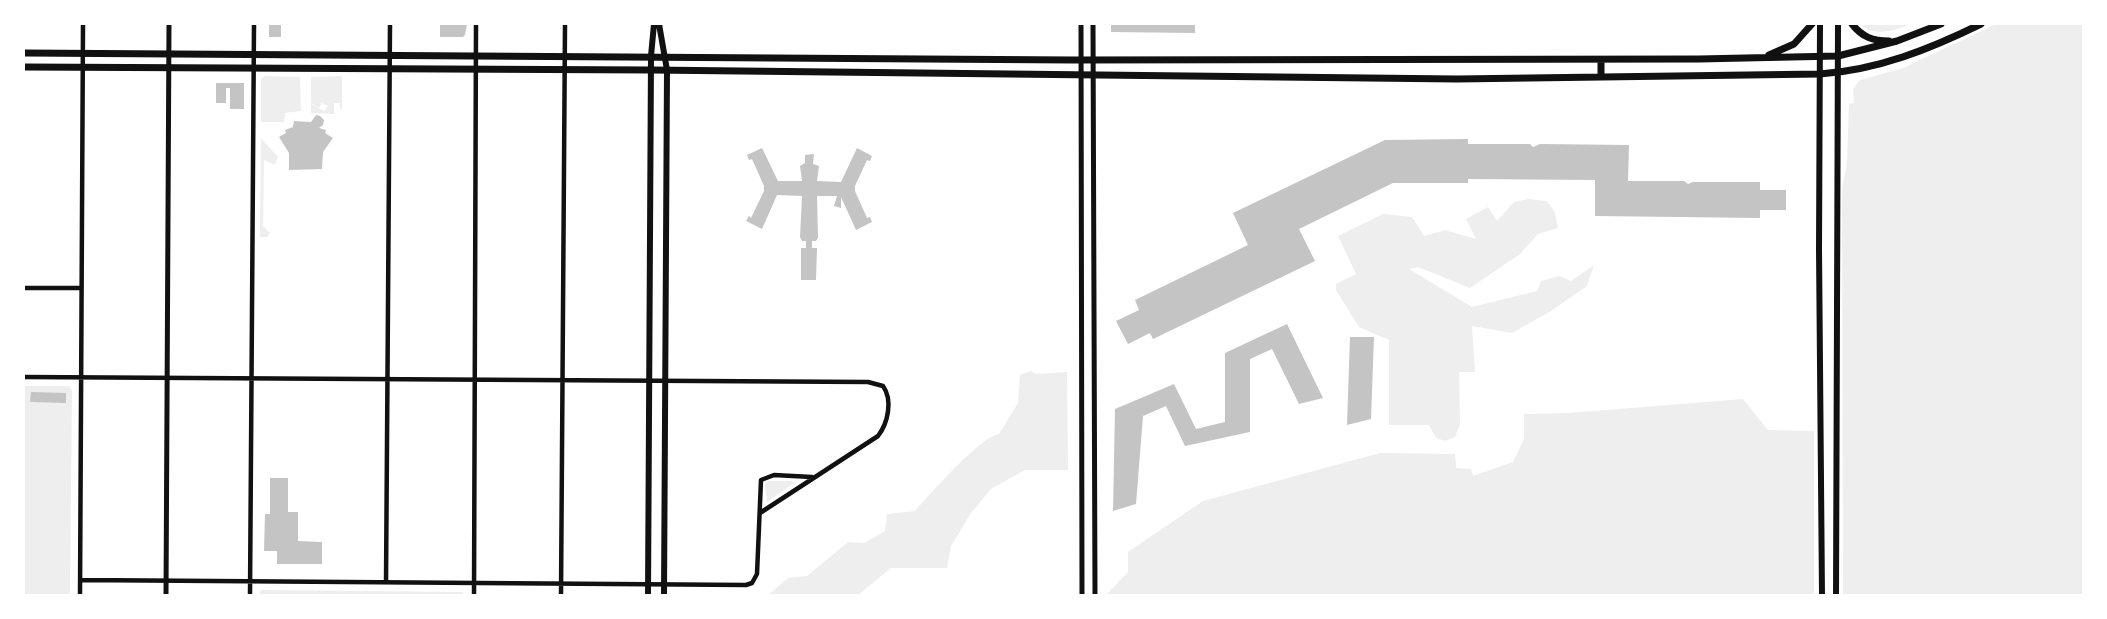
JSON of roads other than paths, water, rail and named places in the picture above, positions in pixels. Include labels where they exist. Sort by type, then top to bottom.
[{"type":"main road","points":[[648,595],[651,56],[654,24]]},
{"type":"main road","points":[[659,24],[667,70],[664,595]]},
{"type":"main road","points":[[1762,57],[1794,44],[1812,24]]},
{"type":"main road","points":[[1820,24],[1819,249],[1822,595]]},
{"type":"main road","points":[[1836,595],[1838,24]]},
{"type":"main road","points":[[1852,24],[1860,33],[1871,39],[1897,41]]},
{"type":"main road","points":[[24,53],[169,52],[1080,60],[1601,60],[1820,57],[1838,56],[1897,41],[1941,24]]},
{"type":"main road","points":[[24,67],[667,70],[1457,79],[1820,74],[1867,68],[1920,52],[1981,24]]},
{"type":"main road","points":[[1601,60],[1601,77]]},
{"type":"street","points":[[80,595],[83,24]]},
{"type":"street","points":[[166,595],[169,24]]},
{"type":"street","points":[[250,595],[254,24]]},
{"type":"street","points":[[386,582],[390,24]]},
{"type":"street","points":[[474,595],[476,24]]},
{"type":"street","points":[[561,595],[565,24]]},
{"type":"street","points":[[1080,24],[1082,595]]},
{"type":"street","points":[[1093,24],[1096,595]]},
{"type":"street","points":[[24,288],[81,288]]},
{"type":"street","points":[[24,376],[868,382],[883,386],[887,395],[888,408],[884,428],[878,436],[760,513]]},
{"type":"street","points":[[80,580],[746,586],[752,583],[758,574],[760,485],[764,477],[774,475],[814,477]]}]
